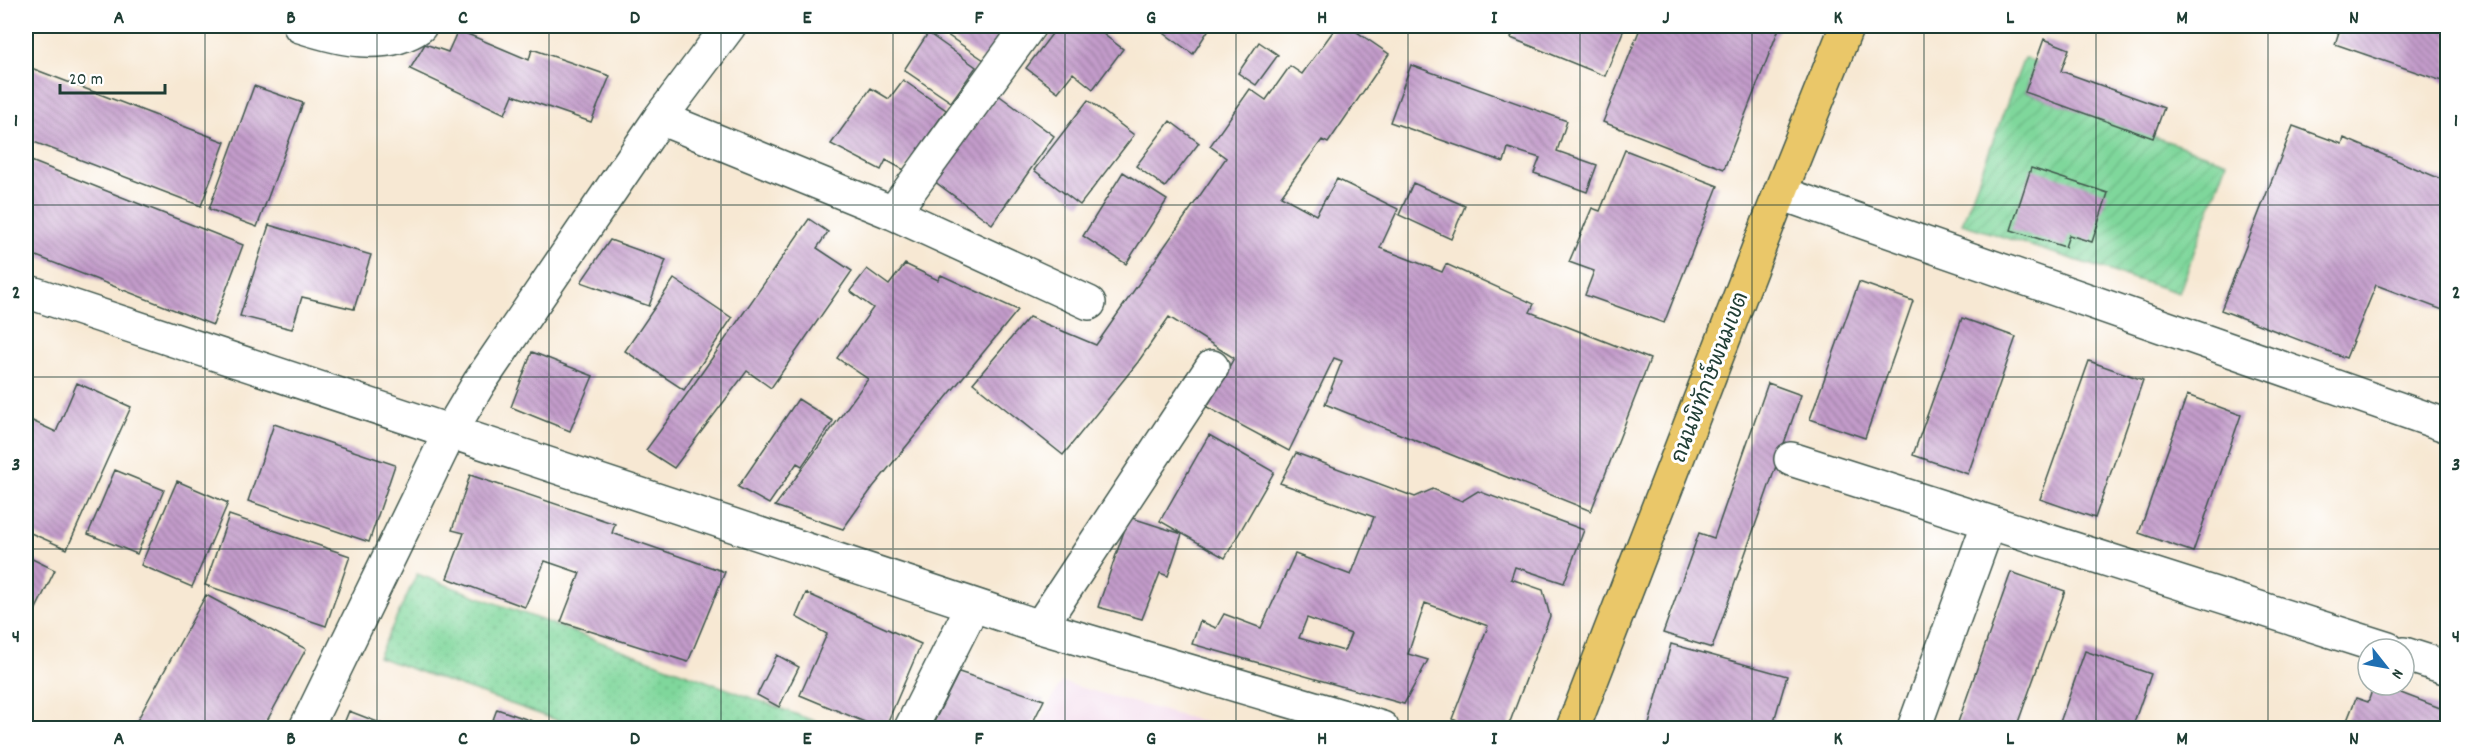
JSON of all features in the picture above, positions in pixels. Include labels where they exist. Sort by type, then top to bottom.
[{"type":"main road","name":"ถนนพิทักษ์พนมเขต","points":[[1573,729],[1847,26]]},
{"type":"street","points":[[300,26],[326,34],[367,41],[407,35],[420,26]]},
{"type":"street","points":[[306,729],[450,432],[479,383],[660,118],[729,26]]},
{"type":"street","points":[[893,213],[1029,26]]},
{"type":"street","points":[[660,118],[893,213],[1089,303]]},
{"type":"street","points":[[1780,193],[2448,426]]},
{"type":"street","points":[[26,291],[973,606],[1382,729]]},
{"type":"street","points":[[1040,627],[1212,367]]},
{"type":"street","points":[[1791,459],[2356,639]]},
{"type":"street","points":[[1914,729],[1989,522]]},
{"type":"street","points":[[911,729],[973,606]]},
{"type":"street","points":[[2416,658],[2448,668]]},
{"type":"shaded area","points":[[1061,682],[1225,728],[1037,728]]},
{"type":"green space","points":[[2024,58],[2036,62],[2025,92],[2227,162],[2179,293],[1962,224]]},
{"type":"green space","points":[[417,574],[833,728],[579,728],[378,657]]},
{"type":"building","points":[[934,26],[1008,26],[984,60]]},
{"type":"building","points":[[1058,26],[1092,26],[1123,49],[1093,89],[1073,73],[1058,92],[1026,68]]},
{"type":"building","points":[[1154,26],[1211,26],[1193,54]]},
{"type":"building","points":[[1337,26],[1348,26],[1389,54],[1328,143],[1322,140],[1281,196],[1316,215],[1337,179],[1398,209],[1380,248],[1442,272],[1446,264],[1534,304],[1530,312],[1650,359],[1591,511],[1325,404],[1342,361],[1334,358],[1289,451],[1207,407],[1234,358],[1169,317],[1138,362],[1063,455],[973,383],[1029,317],[1096,345],[1226,158],[1210,146],[1250,89],[1266,100],[1290,66],[1302,74]]},
{"type":"building","points":[[1516,26],[1615,26],[1624,29],[1605,76],[1511,38]]},
{"type":"building","points":[[1641,26],[1780,26],[1724,169],[1603,122]]},
{"type":"building","points":[[2341,26],[2448,26],[2448,83],[2335,44]]},
{"type":"building","points":[[458,30],[529,60],[532,49],[610,76],[591,122],[513,95],[505,114],[410,69],[425,44],[448,52]]},
{"type":"building","points":[[928,33],[976,67],[951,102],[904,70]]},
{"type":"building","points":[[2044,39],[2069,49],[2061,71],[2164,108],[2153,138],[2025,92]]},
{"type":"building","points":[[1259,42],[1278,55],[1256,85],[1238,73]]},
{"type":"building","points":[[1411,65],[1567,121],[1557,151],[1597,165],[1587,192],[1534,173],[1540,158],[1508,148],[1504,162],[1390,122]]},
{"type":"building","points":[[26,66],[225,142],[201,206],[26,139]]},
{"type":"building","points":[[903,80],[946,110],[904,170],[886,160],[881,170],[831,144],[871,88],[889,99]]},
{"type":"building","points":[[254,86],[303,103],[257,227],[209,209]]},
{"type":"building","points":[[997,94],[1054,136],[992,224],[934,181]]},
{"type":"building","points":[[1088,100],[1134,135],[1080,205],[1034,170]]},
{"type":"building","points":[[1170,121],[1199,143],[1165,187],[1136,166]]},
{"type":"building","points":[[2293,126],[2342,144],[2344,138],[2448,182],[2448,312],[2376,285],[2346,358],[2221,310]]},
{"type":"building","points":[[1625,150],[1718,186],[1664,323],[1585,295],[1594,271],[1569,262],[1592,208],[1600,211]]},
{"type":"building","points":[[26,159],[243,245],[213,325],[26,252]]},
{"type":"building","points":[[2031,168],[2108,193],[2092,242],[2069,235],[2065,247],[2011,230]]},
{"type":"building","points":[[1123,172],[1167,200],[1126,264],[1083,236]]},
{"type":"building","points":[[1413,183],[1465,206],[1451,239],[1399,215]]},
{"type":"building","points":[[809,219],[828,232],[817,248],[852,271],[771,388],[747,371],[674,468],[646,450]]},
{"type":"building","points":[[269,225],[371,255],[354,309],[302,297],[292,329],[240,316]]},
{"type":"building","points":[[610,240],[666,260],[649,306],[581,282]]},
{"type":"building","points":[[905,264],[938,280],[941,275],[1018,310],[873,487],[843,529],[775,506],[868,379],[837,358],[873,308],[850,291],[867,269],[889,285]]},
{"type":"building","points":[[674,279],[732,318],[684,390],[625,351]]},
{"type":"building","points":[[1859,282],[1913,301],[1865,438],[1810,419]]},
{"type":"building","points":[[1962,318],[2016,337],[1968,474],[1913,455]]},
{"type":"building","points":[[532,352],[593,376],[570,431],[511,407]]},
{"type":"building","points":[[2089,361],[2143,380],[2095,518],[2040,499]]},
{"type":"building","points":[[77,383],[131,407],[67,549],[26,531],[26,418],[56,432]]},
{"type":"building","points":[[1768,383],[1801,395],[1712,648],[1663,633],[1699,533],[1714,538]]},
{"type":"building","points":[[2187,395],[2241,415],[2193,552],[2139,533]]},
{"type":"building","points":[[798,399],[833,421],[802,466],[797,463],[769,504],[738,487]]},
{"type":"building","points":[[274,424],[395,465],[369,542],[248,501]]},
{"type":"building","points":[[1209,435],[1274,472],[1225,558],[1160,521]]},
{"type":"building","points":[[1296,453],[1415,497],[1433,489],[1462,501],[1478,491],[1584,530],[1564,583],[1515,567],[1511,579],[1543,590],[1550,616],[1508,727],[1475,728],[1452,719],[1488,626],[1425,603],[1408,654],[1428,660],[1404,704],[1192,644],[1200,621],[1216,628],[1224,614],[1261,628],[1295,554],[1351,575],[1374,517],[1280,483]],"holes":[[[1307,618],[1351,634],[1344,651],[1299,638]]]},
{"type":"building","points":[[115,470],[164,490],[137,554],[88,534]]},
{"type":"building","points":[[470,475],[615,524],[612,533],[725,572],[688,662],[561,622],[580,573],[545,561],[525,607],[447,578],[464,533],[452,530]]},
{"type":"building","points":[[177,481],[228,503],[192,587],[141,565]]},
{"type":"building","points":[[229,515],[350,556],[326,626],[205,585]]},
{"type":"building","points":[[1129,517],[1182,534],[1168,576],[1160,573],[1142,619],[1098,607]]},
{"type":"building","points":[[26,556],[55,570],[26,629]]},
{"type":"building","points":[[2011,572],[2065,591],[2016,728],[1956,728]]},
{"type":"building","points":[[806,593],[921,644],[885,728],[879,728],[800,695],[827,634],[796,617]]},
{"type":"building","points":[[206,595],[306,649],[263,728],[133,728]]},
{"type":"building","points":[[1671,644],[1787,676],[1772,728],[1648,728]]},
{"type":"building","points":[[2085,651],[2151,674],[2132,728],[2058,728]]},
{"type":"building","points":[[777,655],[799,667],[779,707],[757,695]]},
{"type":"building","points":[[959,672],[1044,700],[1030,728],[931,728]]},
{"type":"building","points":[[2370,697],[2411,697],[2448,711],[2446,728],[2344,728],[2356,698],[2368,702]]},
{"type":"building","points":[[497,709],[552,728],[490,728]]},
{"type":"building","points":[[349,711],[393,728],[342,728]]}]
